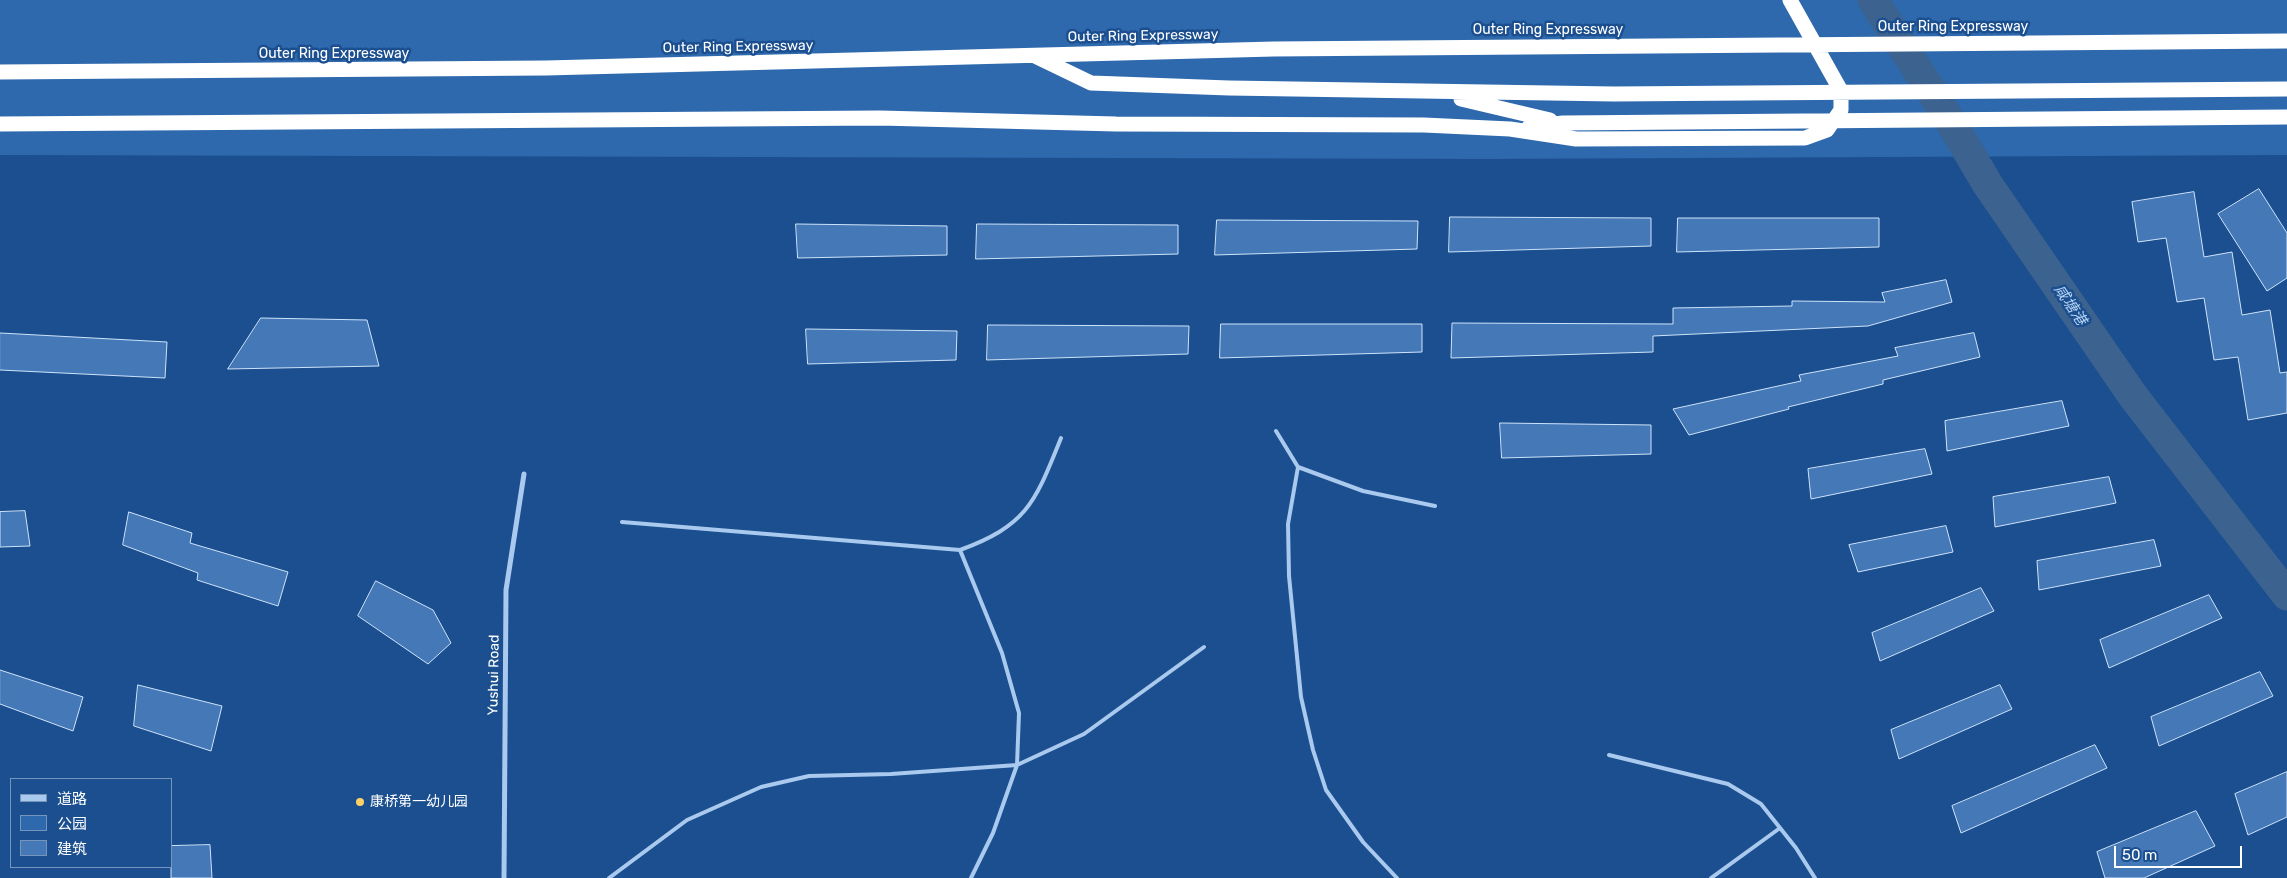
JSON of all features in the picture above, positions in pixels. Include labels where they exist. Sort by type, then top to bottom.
[{"type":"highway","points":[[0,124],[862,118],[1116,124],[1424,125],[1510,129],[1576,139],[1805,138],[1827,130],[1841,110],[1841,91],[1790,0]]},
{"type":"highway","name":"Outer Ring Expressway","points":[[0,72],[555,68],[1031,54],[1246,50],[2287,41]]},
{"type":"highway","points":[[1031,54],[1091,83],[1430,92],[1614,94],[2287,89]]},
{"type":"highway","points":[[1430,92],[1563,123]]},
{"type":"highway","points":[[1510,129],[1563,123],[2287,117]]},
{"type":"street","name":"Yushui Road","points":[[504,878],[506,590],[524,474]]},
{"type":"lane","points":[[1276,431],[1298,468],[1363,491],[1435,506]]},
{"type":"lane","points":[[622,522],[960,550],[989,539],[1020,517],[1038,494],[1061,438]]},
{"type":"lane","points":[[1298,468],[1288,524],[1289,576],[1301,697],[1313,750],[1326,790],[1363,842],[1397,878]]},
{"type":"lane","points":[[960,550],[1002,652],[1019,713],[1017,765],[994,833],[971,878]]},
{"type":"lane","points":[[609,878],[687,820],[762,787],[809,776],[891,774],[1017,765],[1084,734],[1204,647]]},
{"type":"lane","points":[[1610,755],[1728,784],[1761,804],[1796,848],[1815,878]]},
{"type":"lane","points":[[1711,878],[1780,828]]},
{"type":"green space","points":[[0,0],[2287,0],[2287,155],[1486,159],[0,155]]},
{"type":"building","points":[[2259,189],[2287,233],[2287,278],[2267,291],[2218,214]]},
{"type":"building","points":[[2194,192],[2204,257],[2232,252],[2242,315],[2270,310],[2280,373],[2287,372],[2287,413],[2248,420],[2238,357],[2214,360],[2204,298],[2177,302],[2166,238],[2138,242],[2132,202]]},
{"type":"building","points":[[1450,217],[1651,218],[1651,246],[1449,252]]},
{"type":"building","points":[[1678,218],[1879,218],[1879,247],[1677,252]]},
{"type":"building","points":[[1217,220],[1418,221],[1417,249],[1215,255]]},
{"type":"building","points":[[796,224],[947,226],[947,255],[798,258]]},
{"type":"building","points":[[977,224],[1178,225],[1178,254],[976,259]]},
{"type":"building","points":[[1946,280],[1952,302],[1868,326],[1653,336],[1653,352],[1451,358],[1452,323],[1673,324],[1673,308],[1792,306],[1792,301],[1885,302],[1882,293]]},
{"type":"building","points":[[261,318],[367,320],[379,366],[228,369]]},
{"type":"building","points":[[1221,324],[1422,324],[1422,352],[1220,358]]},
{"type":"building","points":[[988,325],[1189,326],[1188,354],[987,360]]},
{"type":"building","points":[[806,329],[957,331],[956,360],[808,364]]},
{"type":"building","points":[[0,333],[167,342],[165,378],[0,370]]},
{"type":"building","points":[[1974,333],[1980,357],[1883,380],[1883,384],[1788,407],[1789,409],[1689,435],[1673,409],[1801,381],[1799,375],[1898,356],[1895,348]]},
{"type":"building","points":[[2062,401],[2069,426],[1947,451],[1945,421]]},
{"type":"building","points":[[1500,423],[1651,425],[1651,454],[1502,458]]},
{"type":"building","points":[[1925,449],[1932,474],[1811,499],[1808,469]]},
{"type":"building","points":[[2109,477],[2116,503],[1995,527],[1993,497]]},
{"type":"building","points":[[25,511],[30,546],[0,547],[0,512]]},
{"type":"building","points":[[129,512],[192,533],[190,543],[288,572],[278,606],[197,580],[198,573],[123,545]]},
{"type":"building","points":[[1946,526],[1953,552],[1858,572],[1849,545]]},
{"type":"building","points":[[2154,540],[2161,566],[2039,590],[2037,561]]},
{"type":"building","points":[[376,581],[433,610],[451,643],[428,664],[358,616]]},
{"type":"building","points":[[1981,588],[1994,611],[1880,661],[1872,633]]},
{"type":"building","points":[[2209,595],[2222,618],[2109,668],[2100,640]]},
{"type":"building","points":[[0,670],[83,697],[73,731],[0,704]]},
{"type":"building","points":[[2260,672],[2273,696],[2159,746],[2151,717]]},
{"type":"building","points":[[138,685],[222,706],[211,751],[134,726]]},
{"type":"building","points":[[2000,685],[2012,709],[1899,759],[1891,730]]},
{"type":"building","points":[[2095,745],[2107,768],[1961,833],[1952,806]]},
{"type":"building","points":[[2287,772],[2287,817],[2248,835],[2235,794]]},
{"type":"building","points":[[2196,811],[2215,846],[2144,878],[2105,878],[2097,852]]},
{"type":"building","points":[[210,845],[212,878],[171,878],[172,846]]},
{"type":"waterway","name":"咸塘港","points":[[1873,0],[1952,124],[1988,185],[2133,396],[2287,595]]},
{"type":"place","name":"康桥第一幼儿园","points":[[360,802]]}]
